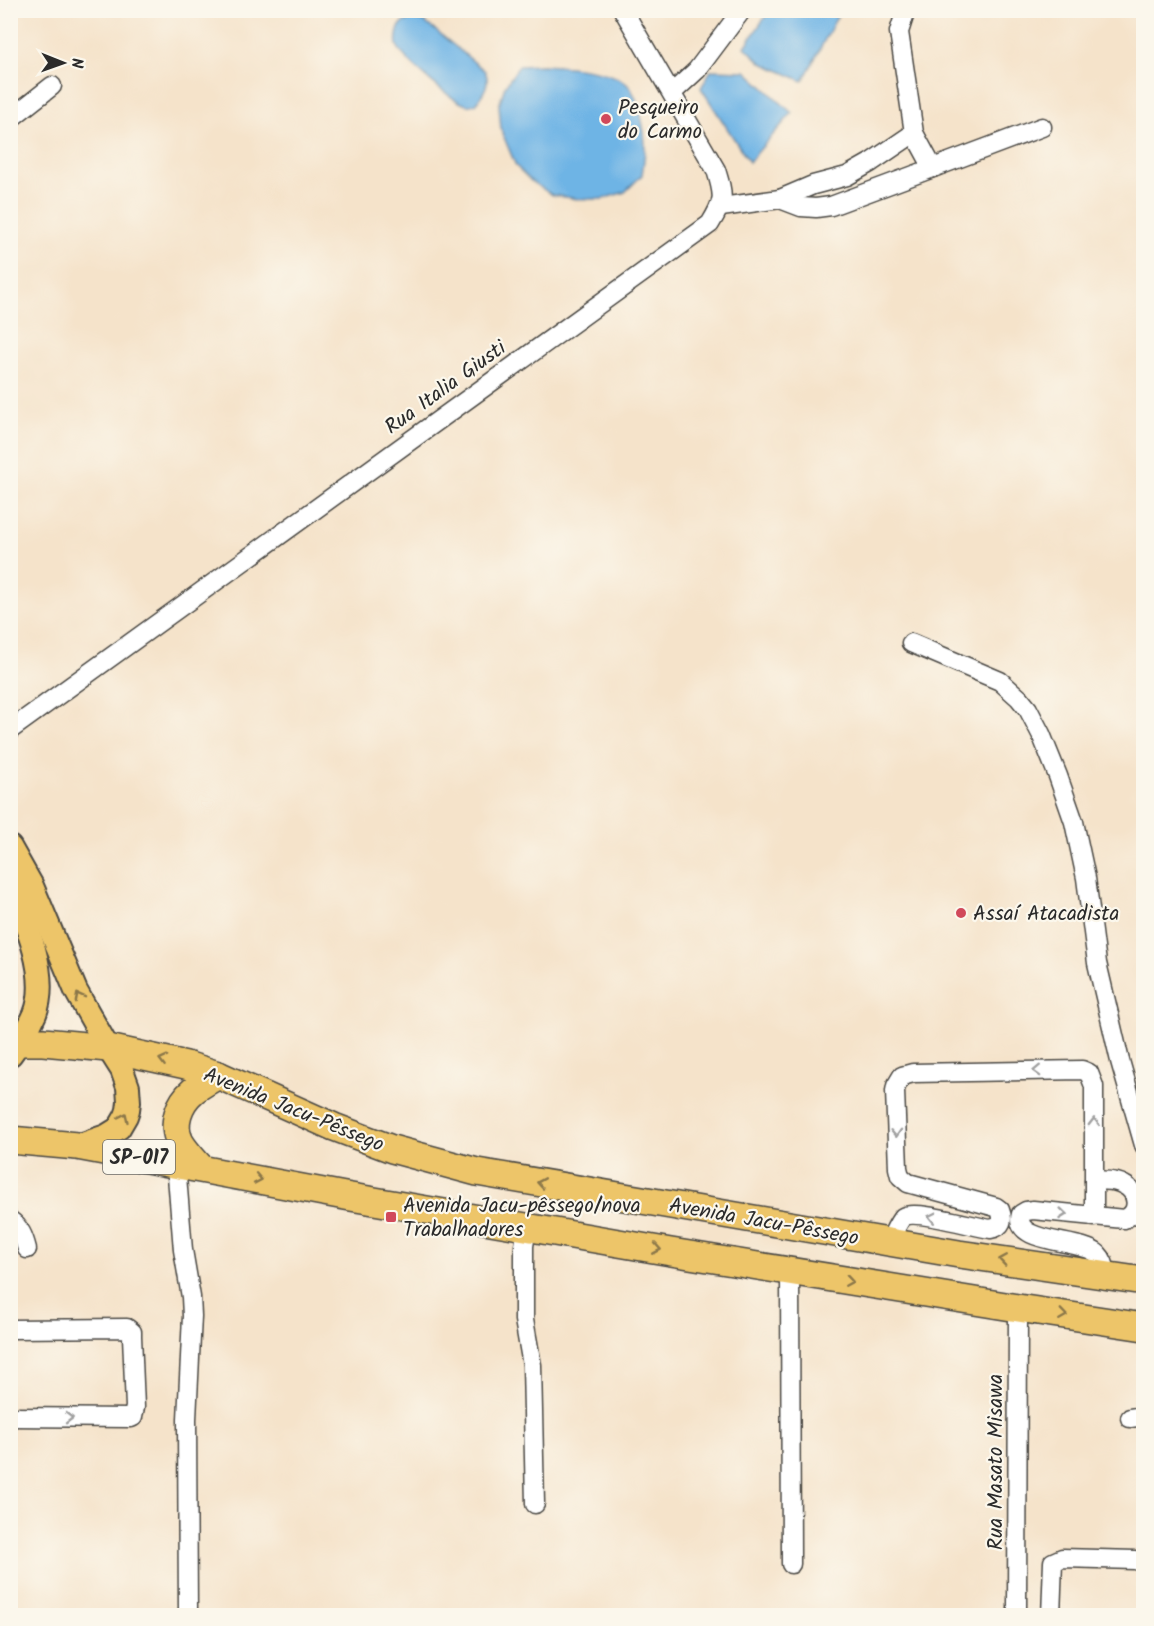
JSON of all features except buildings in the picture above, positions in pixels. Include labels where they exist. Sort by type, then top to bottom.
[{"type":"highway","name":"Avenida Jacu-Pêssego","points":[[14,1046],[43,1042],[108,1048],[186,1065],[218,1076],[334,1127],[392,1149],[477,1172],[889,1242],[1143,1281]]},
{"type":"highway","points":[[189,1166],[177,1134],[179,1112],[195,1089],[218,1076]]},
{"type":"highway","name":"SP-017","points":[[14,1138],[77,1146],[345,1196],[790,1272],[1143,1327]]},
{"type":"main road","points":[[10,847],[32,886],[76,992],[122,1070],[128,1086],[129,1102],[126,1116],[119,1128],[106,1136],[77,1146]]},
{"type":"main road","points":[[10,888],[33,946],[39,982],[35,1014],[14,1046]]},
{"type":"street","points":[[623,10],[716,170],[722,189],[721,207],[780,199],[813,185],[847,176],[914,133]]},
{"type":"street","points":[[672,93],[697,70],[742,10]]},
{"type":"street","points":[[906,10],[899,32],[914,133],[933,168]]},
{"type":"street","points":[[10,119],[52,86]]},
{"type":"street","points":[[780,199],[801,207],[831,206],[1042,127]]},
{"type":"street","name":"Rua Italia Giusti","points":[[10,730],[710,224],[721,207]]},
{"type":"street","points":[[912,643],[1000,681],[1028,709],[1041,734],[1074,822],[1086,878],[1097,963],[1143,1145]]},
{"type":"street","points":[[889,1242],[900,1221],[910,1215],[927,1216],[991,1229],[997,1228],[1002,1220],[1000,1210],[996,1207],[908,1183],[900,1176],[895,1091],[899,1080],[908,1073],[1086,1071],[1094,1086],[1094,1216]]},
{"type":"street","points":[[188,1616],[187,1419],[192,1316],[183,1250],[189,1166]]},
{"type":"street","points":[[1094,1180],[1125,1185],[1133,1194],[1135,1212],[1127,1218],[1033,1210],[1021,1214],[1020,1224],[1023,1229],[1035,1236],[1070,1243],[1093,1251],[1102,1259],[1107,1276]]},
{"type":"street","points":[[10,1220],[22,1233],[27,1249],[10,1240]]},
{"type":"street","points":[[527,1227],[524,1246],[524,1320],[532,1365],[535,1504]]},
{"type":"street","points":[[790,1272],[791,1564]]},
{"type":"street","name":"Rua Masato Misawa","points":[[1017,1616],[1018,1308]]},
{"type":"street","points":[[10,1329],[124,1327],[129,1329],[132,1332],[135,1407],[131,1419],[10,1417]]},
{"type":"street","points":[[1051,1616],[1053,1562],[1062,1558],[1135,1560],[1143,1563]]},
{"type":"water","points":[[769,11],[840,11],[803,81],[762,63],[745,47]]},
{"type":"water","points":[[415,19],[434,29],[485,71],[487,84],[476,104],[467,105],[451,96],[408,60],[401,51],[397,45],[400,25]]},
{"type":"water","points":[[542,65],[611,75],[632,90],[641,114],[645,150],[642,175],[625,192],[602,199],[578,199],[552,195],[531,181],[516,166],[501,130],[499,105],[505,86],[519,66]]},
{"type":"water","points":[[711,70],[746,71],[792,113],[749,162],[701,88]]},
{"type":"place","name":"Pesqueiro do Carmo","points":[[606,119]]},
{"type":"place","name":"Assaí Atacadista","points":[[961,913]]},
{"type":"place","name":"Avenida Jacu-pêssego/nova Trabalhadores","points":[[391,1217]]}]
